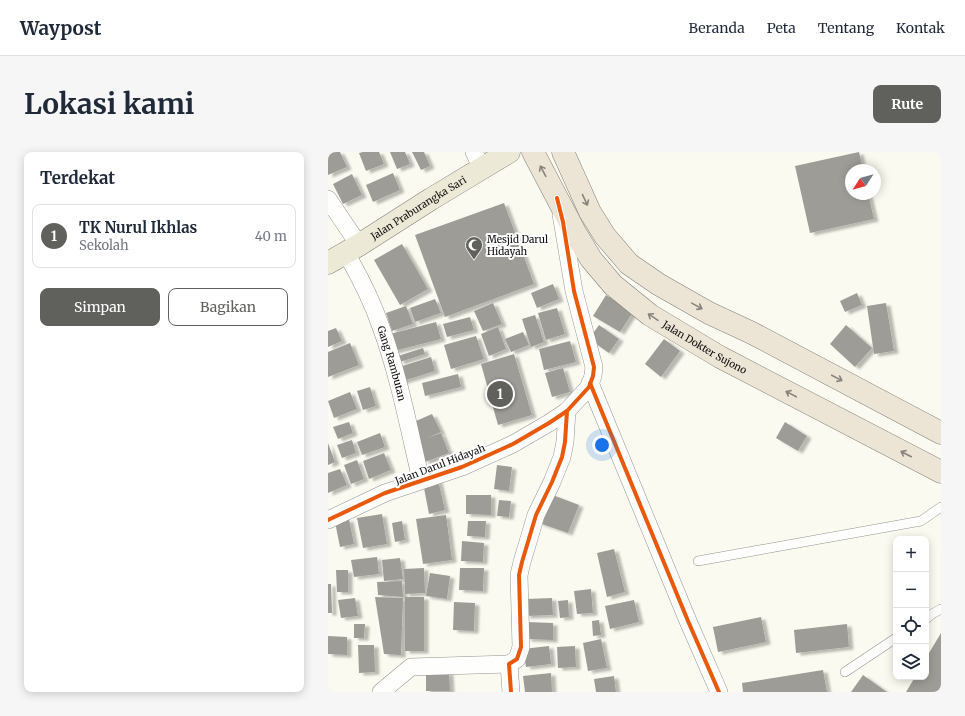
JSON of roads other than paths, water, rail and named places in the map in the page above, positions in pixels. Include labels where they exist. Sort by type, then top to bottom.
[{"type":"highway","name":"Jalan Dokter Sujono","points":[[533,152],[591,259],[613,285],[650,315],[720,357],[941,472]]},
{"type":"highway","points":[[563,152],[590,212],[605,236],[630,264],[658,284],[710,313],[752,333],[941,432]]},
{"type":"main road","name":"Jalan Praburangka Sari","points":[[344,254],[431,199],[478,161],[509,152]]},
{"type":"street","name":"Jalan Darul Hidayah","points":[[328,520],[385,493],[462,466],[513,444],[567,411],[586,390],[594,373],[591,353],[574,291],[563,222],[557,198]]},
{"type":"street","name":"Gang Rambutan","points":[[328,199],[344,254],[371,300],[390,354],[421,480]]},
{"type":"street","points":[[590,383],[688,621],[719,692]]},
{"type":"street","points":[[381,692],[411,667],[509,664],[517,659],[521,647],[519,575],[536,515],[562,457],[565,442],[567,411]]},
{"type":"street","points":[[509,664],[511,692]]},
{"type":"lane","points":[[698,561],[921,521],[941,507]]},
{"type":"lane","points":[[929,616],[941,609]]},
{"type":"lane","points":[[845,672],[893,640]]},
{"type":"place","name":"Mesjid Darul Hidayah","points":[[474,260]]},
{"type":"place","name":"TK Nurul Ikhlas","points":[[500,394]]}]
